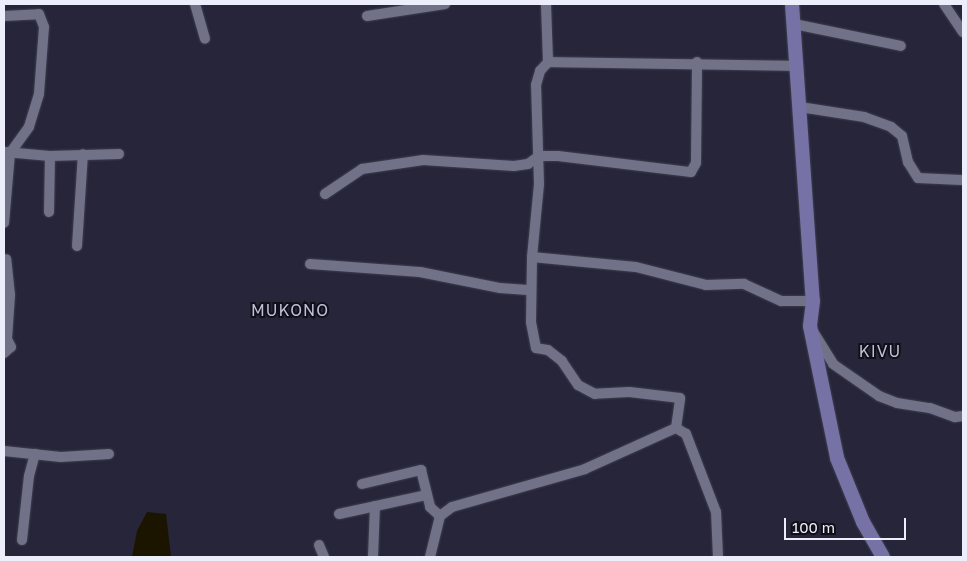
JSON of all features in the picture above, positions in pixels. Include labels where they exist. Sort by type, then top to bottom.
[{"type":"street","points":[[195,4],[205,39]]},
{"type":"street","points":[[367,16],[445,4]]},
{"type":"street","points":[[546,4],[548,62],[540,71],[536,85],[539,156],[531,290],[531,322],[536,348],[548,350],[562,361],[578,385],[595,394],[629,392],[680,398],[676,428]]},
{"type":"street","points":[[792,4],[798,66],[813,301],[810,326],[837,458],[863,522],[883,557]]},
{"type":"street","points":[[944,4],[963,32]]},
{"type":"street","points":[[4,16],[39,14],[44,26],[39,94],[29,127],[7,152],[4,223]]},
{"type":"street","points":[[794,24],[901,46]]},
{"type":"street","points":[[548,62],[697,62],[755,67],[798,66]]},
{"type":"street","points":[[325,194],[352,174],[375,166],[423,160],[514,166],[528,164],[539,156],[691,172],[696,163],[697,62]]},
{"type":"street","points":[[800,106],[864,117],[891,127],[902,136],[908,162],[918,178],[961,180]]},
{"type":"street","points":[[7,152],[50,156],[119,154]]},
{"type":"street","points":[[77,246],[83,154]]},
{"type":"street","points":[[48,212],[50,156]]},
{"type":"street","points":[[532,257],[636,267],[706,286],[744,284],[781,301],[813,301]]},
{"type":"street","points":[[4,353],[11,347],[7,338],[6,259]]},
{"type":"street","points":[[310,264],[420,272],[500,288],[531,290]]},
{"type":"street","points":[[810,326],[832,364],[879,396],[897,403],[930,408],[956,417],[963,416]]},
{"type":"street","points":[[430,557],[440,516],[469,499],[585,469],[676,428]]},
{"type":"street","points":[[676,428],[686,434],[716,512],[718,557]]},
{"type":"street","points":[[4,451],[35,454],[109,454]]},
{"type":"street","points":[[22,540],[29,476],[35,454]]},
{"type":"street","points":[[362,484],[421,470],[430,507],[440,516]]},
{"type":"street","points":[[339,514],[427,494]]},
{"type":"street","points":[[372,557],[375,506]]},
{"type":"street","points":[[319,545],[324,557]]},
{"type":"shaded area","points":[[147,512],[166,514],[171,557],[132,557],[137,531]]},
{"type":"district","name":"MUKONO","points":[[290,310]]},
{"type":"district","name":"KIVU","points":[[880,351]]}]
